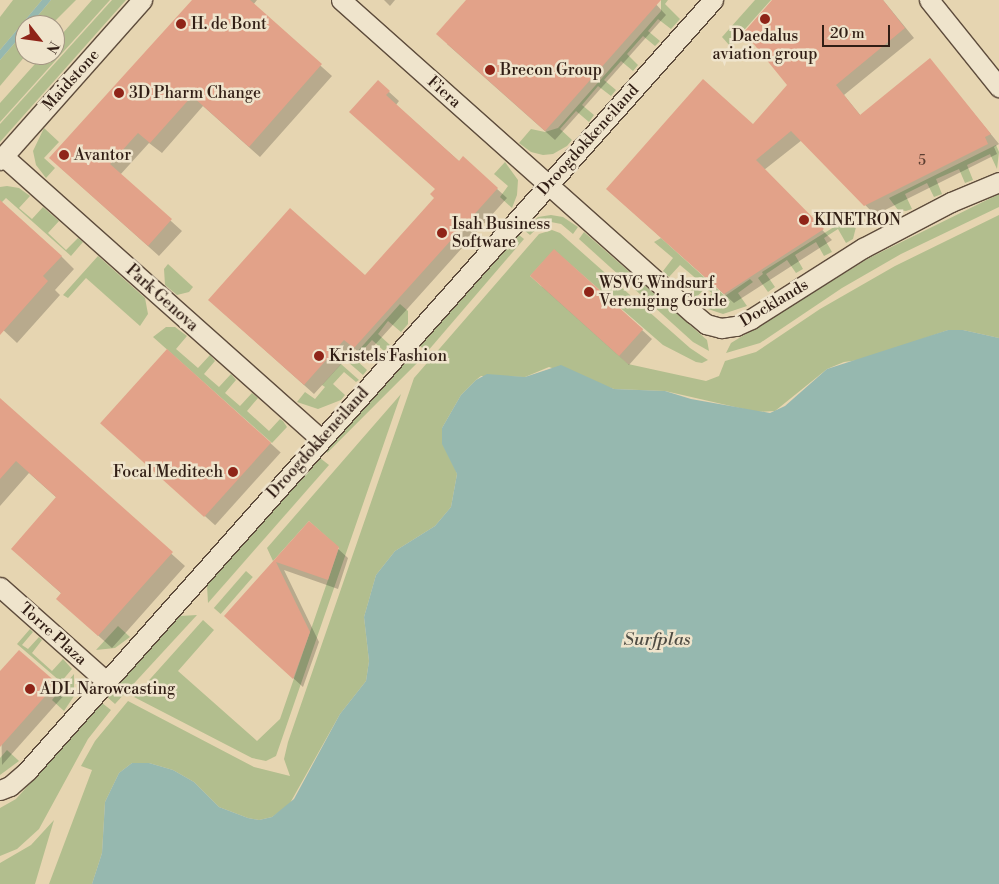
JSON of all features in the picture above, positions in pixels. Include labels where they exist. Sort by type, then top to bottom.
[{"type":"street","name":"Maidstone","points":[[2,158],[142,0]]},
{"type":"street","name":"Fiera","points":[[341,0],[548,185]]},
{"type":"street","name":"Droogdokkeneiland","points":[[0,790],[10,786],[26,770],[712,0]]},
{"type":"street","points":[[929,0],[999,87]]},
{"type":"street","name":"Park Genova","points":[[2,158],[322,439]]},
{"type":"street","name":"Docklands","points":[[548,185],[706,324],[721,328],[736,326],[863,248],[951,202],[999,182]]},
{"type":"street","name":"Torre Plaza","points":[[0,587],[106,681]]},
{"type":"green space","points":[[13,0],[42,0],[29,15],[15,15],[15,32],[0,50],[0,17]]},
{"type":"green space","points":[[51,0],[76,0],[61,15],[38,15]]},
{"type":"green space","points":[[92,0],[110,0],[65,50],[65,31]]},
{"type":"green space","points":[[112,0],[126,0],[0,142],[0,124],[53,65],[65,65],[65,52]]},
{"type":"green space","points":[[661,0],[668,0],[665,4],[680,19],[671,29],[658,19],[648,31],[660,41],[655,46],[643,36],[627,54],[638,65],[633,71],[621,61],[604,80],[616,90],[611,96],[598,86],[582,105],[594,115],[589,122],[576,111],[560,129],[572,140],[567,146],[553,154],[543,155],[531,152],[519,143],[531,129],[545,132],[558,128],[661,11]]},
{"type":"green space","points":[[755,0],[771,0],[730,46],[722,37]]},
{"type":"green space","points":[[15,43],[15,65],[18,65],[0,86],[0,60]]},
{"type":"green space","points":[[34,65],[51,65],[0,122],[0,103]]},
{"type":"green space","points":[[44,128],[59,142],[44,158],[55,168],[46,178],[36,165],[33,151]]},
{"type":"green space","points":[[996,145],[999,152],[997,169],[990,154],[967,165],[973,180],[965,183],[959,169],[936,179],[942,194],[934,197],[927,183],[905,194],[912,209],[906,211],[898,210],[889,198]]},
{"type":"green space","points":[[505,162],[518,180],[517,195],[512,208],[500,197],[508,186],[494,174]]},
{"type":"green space","points":[[0,187],[19,188],[30,196],[19,208],[32,219],[43,207],[59,221],[48,233],[66,250],[78,238],[83,242],[71,256],[6,198],[0,204]]},
{"type":"green space","points":[[999,194],[999,207],[901,254],[842,288],[760,343],[726,353],[731,343],[869,258]]},
{"type":"green space","points":[[551,215],[563,217],[578,227],[573,234],[561,224],[551,222],[542,224],[530,235],[524,230],[538,217]]},
{"type":"green space","points":[[999,215],[999,338],[963,330],[948,330],[866,359],[844,362],[827,369],[775,411],[757,412],[665,391],[614,389],[549,367],[525,377],[481,376],[461,395],[442,428],[457,474],[451,507],[435,526],[395,551],[376,575],[364,617],[369,661],[366,681],[340,714],[289,805],[272,817],[259,820],[248,818],[219,807],[194,782],[173,770],[149,763],[132,763],[119,773],[105,802],[102,853],[92,884],[49,884],[92,770],[81,766],[95,741],[128,701],[254,767],[290,776],[284,759],[288,742],[414,378],[539,234],[552,230],[560,233],[690,348],[708,360],[702,363],[696,362],[663,345],[554,250],[530,276],[628,364],[706,381],[719,376],[725,361],[756,352],[820,309],[895,266]]},
{"type":"green space","points":[[850,217],[856,227],[853,239],[846,243],[838,229],[824,238],[832,252],[824,256],[816,242],[795,255],[803,269],[796,273],[787,260],[766,274],[775,287],[768,292],[758,278],[763,274],[762,272]]},
{"type":"green space","points":[[584,232],[707,340],[709,351],[693,342],[579,239]]},
{"type":"green space","points":[[519,235],[524,239],[427,352],[420,346]]},
{"type":"green space","points":[[661,238],[725,296],[750,279],[753,282],[738,293],[747,306],[723,314],[705,308],[702,305],[712,293],[705,288],[695,299],[688,294],[699,281],[680,265],[669,277],[663,271],[673,258],[654,242]]},
{"type":"green space","points":[[98,256],[145,298],[148,314],[140,326],[86,278],[68,298],[63,295]]},
{"type":"green space","points":[[168,264],[193,287],[189,292],[177,295],[165,285],[164,269]]},
{"type":"green space","points":[[400,304],[408,311],[408,324],[401,332],[388,321],[378,334],[390,345],[384,351],[372,340],[355,359],[367,370],[363,375],[348,362]]},
{"type":"green space","points":[[166,327],[175,327],[187,336],[176,349],[198,368],[210,355],[215,361],[204,374],[219,387],[231,374],[236,380],[225,393],[240,406],[252,393],[258,398],[247,411],[269,431],[280,419],[283,421],[287,427],[272,443],[153,337]]},
{"type":"green space","points":[[415,351],[422,358],[327,453],[320,446]]},
{"type":"green space","points":[[341,364],[359,380],[356,382],[344,372],[333,384],[345,395],[341,400],[318,409],[297,402],[305,392],[315,399],[325,387],[322,385]]},
{"type":"green space","points":[[401,394],[276,756],[266,761],[252,758],[134,697],[203,620],[214,630],[178,671],[257,741],[280,719],[339,548],[309,521],[273,561],[267,548]]},
{"type":"green space","points":[[320,458],[329,465],[208,603],[207,585]]},
{"type":"green space","points":[[246,571],[253,577],[221,614],[214,608]]},
{"type":"green space","points":[[197,615],[115,704],[107,697],[180,616]]},
{"type":"green space","points":[[118,626],[130,637],[115,648],[96,650]]},
{"type":"green space","points":[[30,629],[33,632],[22,645],[28,649],[39,637],[42,640],[32,653],[52,671],[63,659],[72,669],[61,682],[17,644]]},
{"type":"green space","points":[[74,674],[74,696],[64,711],[52,700]]},
{"type":"green space","points":[[102,703],[111,710],[88,739],[39,829],[17,849],[0,856],[0,808],[16,799]]},
{"type":"green space","points":[[7,750],[19,761],[0,775],[0,758]]},
{"type":"green space","points":[[54,820],[35,884],[0,884],[0,863],[31,845]]},
{"type":"water","points":[[42,0],[51,0],[38,15],[29,15]]},
{"type":"water","points":[[15,32],[15,43],[0,60],[0,50]]},
{"type":"water","name":"Surfplas","points":[[948,330],[963,330],[999,338],[999,884],[92,884],[102,853],[105,802],[119,773],[132,763],[149,763],[173,770],[194,782],[219,807],[248,818],[259,820],[272,817],[294,799],[340,714],[366,681],[369,661],[364,617],[376,575],[395,551],[435,526],[451,507],[457,474],[442,444],[442,428],[461,395],[476,380],[487,374],[525,377],[561,365],[614,389],[665,391],[691,399],[770,413],[785,406],[827,369]]},
{"type":"building","points":[[192,0],[250,0],[322,64],[249,147],[192,96],[150,143],[138,133],[110,164],[172,219],[148,246],[49,158]]},
{"type":"building","points":[[466,0],[661,0],[545,131],[436,34]]},
{"type":"building","points":[[772,0],[883,0],[905,28],[836,85],[860,115],[930,58],[991,134],[985,137],[988,144],[864,206],[791,131],[756,160],[824,229],[724,294],[606,189],[703,79],[753,124],[787,85],[744,32]]},
{"type":"building","points":[[378,80],[390,91],[386,95],[459,161],[463,156],[498,188],[354,348],[344,340],[304,385],[208,300],[290,208],[365,275],[434,198],[430,194],[435,189],[349,112]]},
{"type":"building","points":[[0,200],[62,256],[43,276],[48,281],[0,335]]},
{"type":"building","points":[[554,249],[643,329],[619,356],[530,276]]},
{"type":"building","points":[[167,349],[271,443],[204,517],[100,423]]},
{"type":"building","points":[[0,398],[173,552],[98,636],[56,599],[61,593],[11,549],[56,497],[16,461],[0,479]]},
{"type":"building","points":[[309,521],[339,547],[328,580],[276,562],[310,632],[293,679],[224,616]]},
{"type":"building","points":[[19,650],[57,683],[0,747],[0,671]]},
{"type":"place","name":"Daedalus aviation group","points":[[765,19]]},
{"type":"place","name":"H. de Bont","points":[[181,24]]},
{"type":"place","name":"Brecon Group","points":[[490,70]]},
{"type":"place","name":"3D Pharm Change","points":[[119,93]]},
{"type":"place","name":"Avantor","points":[[64,155]]},
{"type":"place","name":"KINETRON","points":[[804,220]]},
{"type":"place","name":"Isah Business Software","points":[[442,233]]},
{"type":"place","name":"WSVG Windsurf Vereniging Goirle","points":[[589,292]]},
{"type":"place","name":"Kristels Fashion","points":[[319,356]]},
{"type":"place","name":"Focal Meditech","points":[[233,472]]},
{"type":"place","name":"ADL Narowcasting","points":[[30,689]]}]
